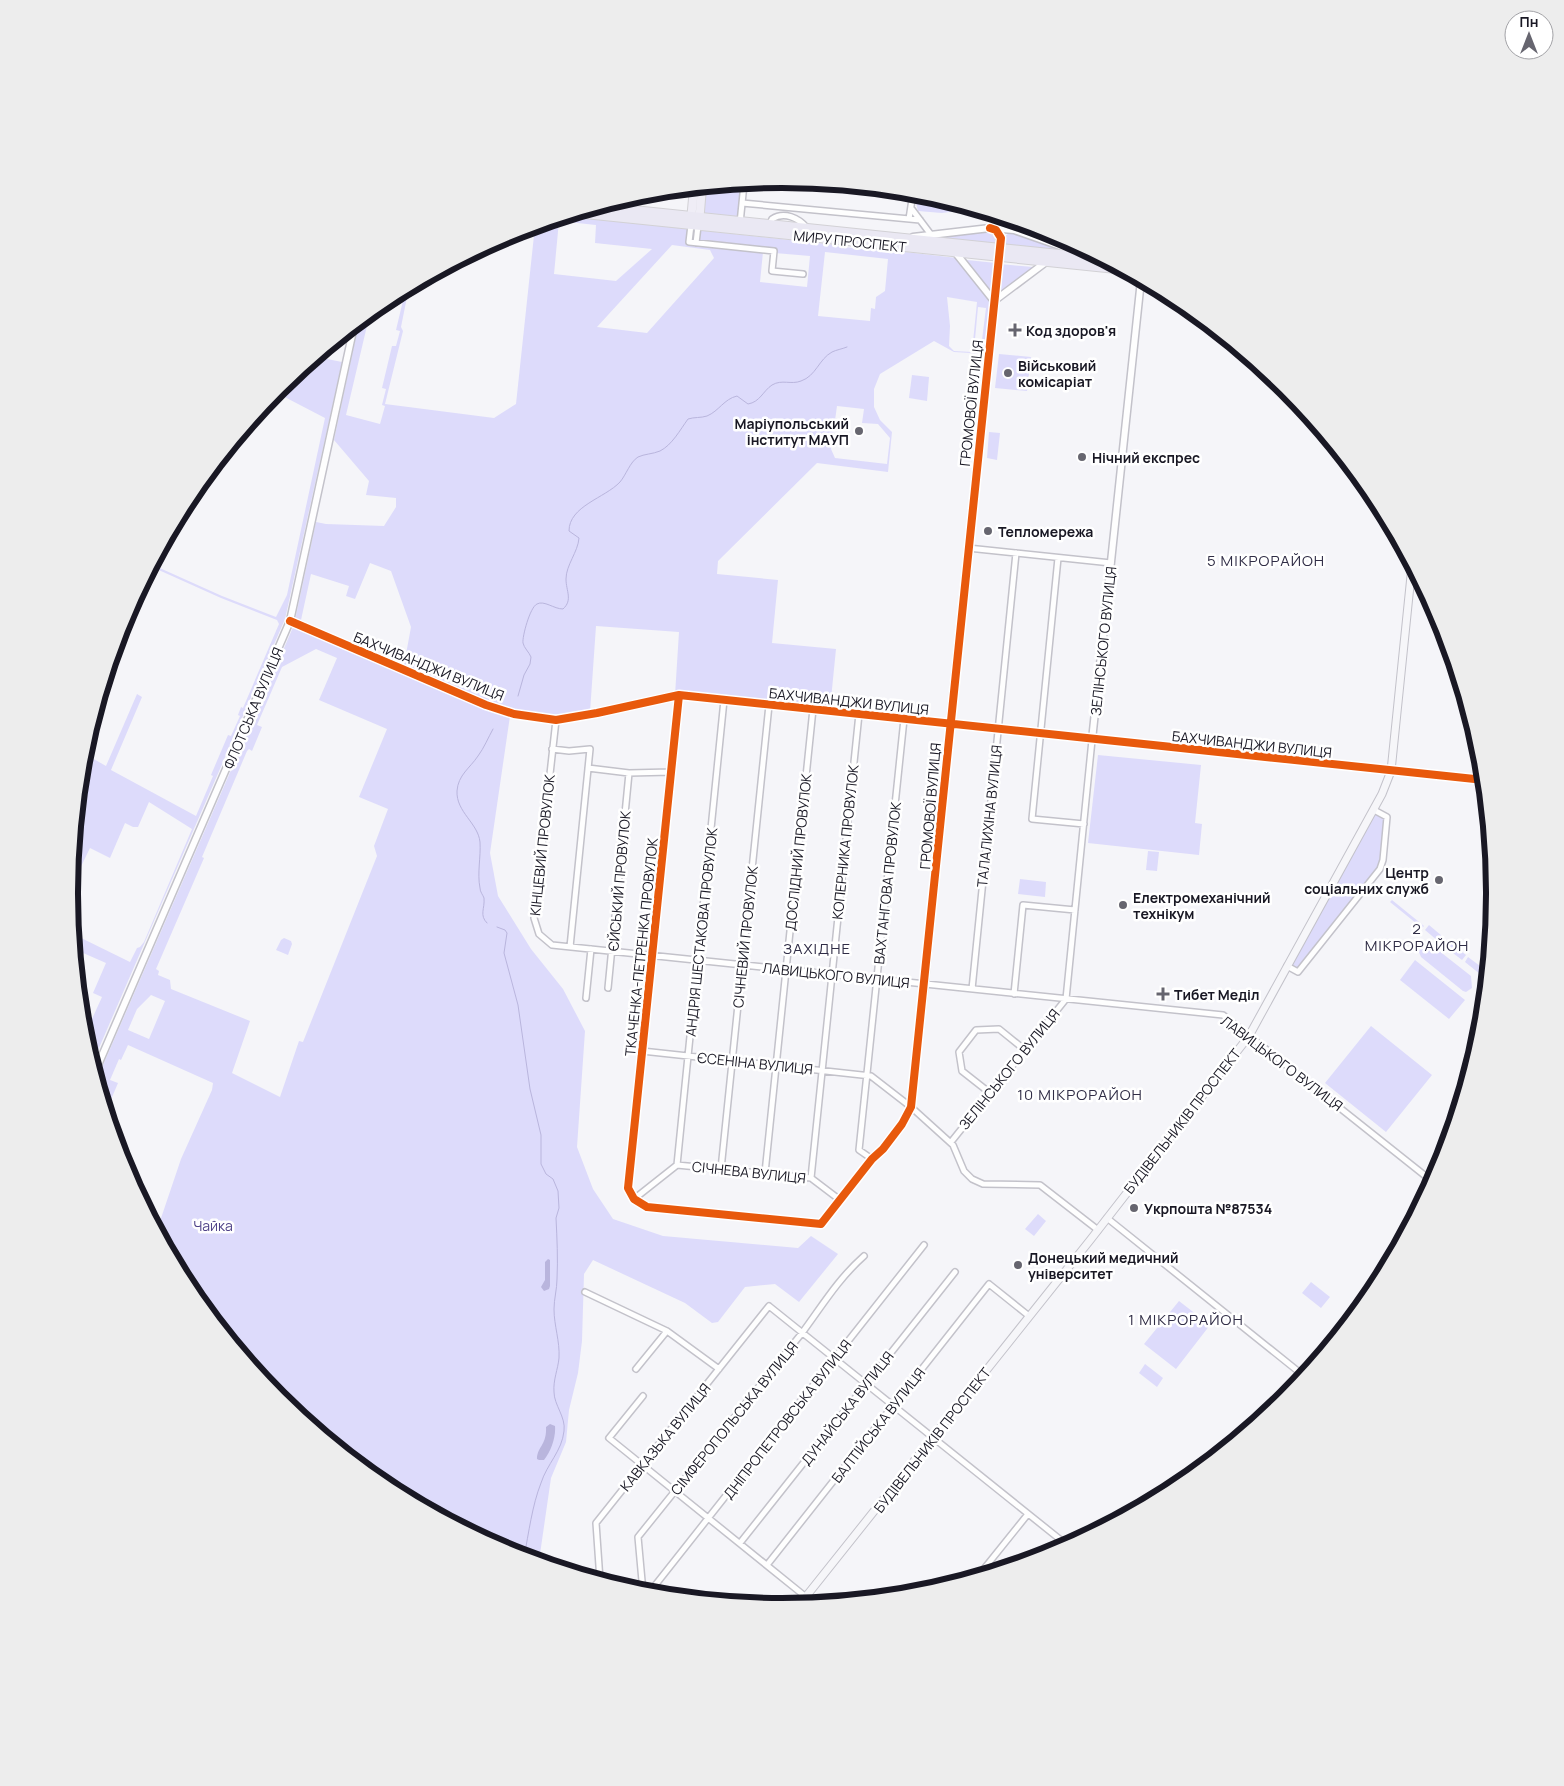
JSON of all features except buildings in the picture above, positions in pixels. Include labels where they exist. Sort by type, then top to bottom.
[{"type":"highway","name":"МИРУ ПРОСПЕКТ","points":[[615,209],[695,221]]},
{"type":"highway","name":"МИРУ ПРОСПЕКТ","points":[[600,213],[745,226],[1108,269]]},
{"type":"highway","name":"МИРУ ПРОСПЕКТ","points":[[771,229],[807,229],[900,238],[934,238],[1086,257]]},
{"type":"main road","points":[[695,221],[701,194]]},
{"type":"main road","points":[[694,195],[695,221]]},
{"type":"main road","name":"БУДІВЕЛЬНИКІВ ПРОСПЕКТ","points":[[806,1597],[1098,1230],[1249,1036],[1385,789],[1391,771],[1411,576]]},
{"type":"street","points":[[743,190],[742,203],[745,226]]},
{"type":"street","points":[[910,219],[912,201]]},
{"type":"street","points":[[742,203],[920,220]]},
{"type":"street","points":[[911,208],[934,238],[990,228],[1014,230],[1059,245]]},
{"type":"street","points":[[695,221],[689,242],[774,251],[772,270],[802,274]]},
{"type":"street","points":[[695,221],[696,243]]},
{"type":"street","points":[[990,228],[998,232],[1000,241],[1005,232],[1014,230]]},
{"type":"street","points":[[955,252],[994,301],[1046,262]]},
{"type":"street","name":"ГРОМОВОЇ ВУЛИЦЯ","points":[[634,1199],[647,1207],[822,1224],[872,1159],[883,1149],[902,1124],[911,1107],[998,265]]},
{"type":"street","name":"ЗЕЛІНСЬКОГО ВУЛИЦЯ","points":[[950,1142],[1066,999],[1140,287]]},
{"type":"street","name":"ФЛОТСЬКА ВУЛИЦЯ","points":[[99,1063],[290,621],[352,335]]},
{"type":"street","points":[[968,548],[1111,563]]},
{"type":"street","name":"ТАЛАЛИХІНА ВУЛИЦЯ","points":[[972,990],[1016,553]]},
{"type":"street","points":[[1058,558],[1032,819],[1084,824]]},
{"type":"street","name":"БАХЧИВАНДЖИ ВУЛИЦЯ","points":[[290,621],[486,706],[514,714],[556,720],[679,695],[1477,779]]},
{"type":"street","name":"ТКАЧЕНКА-ПЕТРЕНКА ПРОВУЛОК","points":[[634,1199],[628,1188],[679,695]]},
{"type":"street","name":"АНДРІЯ ШЕСТАКОВА ПРОВУЛОК","points":[[676,1165],[724,700]]},
{"type":"street","name":"СІЧНЕВИЙ ПРОВУЛОК","points":[[721,1169],[769,705]]},
{"type":"street","name":"ДОСЛІДНИЙ ПРОВУЛОК","points":[[765,1173],[813,709]]},
{"type":"street","name":"КОПЕРНИКА ПРОВУЛОК","points":[[811,1178],[858,714]]},
{"type":"street","name":"ВАХТАНГОВА ПРОВУЛОК","points":[[872,1159],[859,1150],[904,719]]},
{"type":"street","name":"КІНЦЕВИЙ ПРОВУЛОК","points":[[556,720],[534,918],[539,934],[545,940],[552,945],[570,947]]},
{"type":"street","points":[[552,749],[569,751],[590,749],[570,947]]},
{"type":"street","points":[[588,768],[629,773],[671,772]]},
{"type":"street","name":"ЄЙСЬКИЙ ПРОВУЛОК","points":[[608,988],[629,773]]},
{"type":"street","points":[[1287,966],[1298,972],[1380,869],[1383,860],[1387,817],[1374,810]]},
{"type":"street","points":[[1014,994],[1023,905],[1075,910]]},
{"type":"street","name":"ЛАВИЦЬКОГО ВУЛИЦЯ","points":[[570,947],[1223,1015],[1427,1177]]},
{"type":"street","points":[[586,998],[591,949]]},
{"type":"street","points":[[990,1094],[962,1071],[959,1052],[976,1030],[998,1029],[1025,1050]]},
{"type":"street","name":"ЄСЕНІНА ВУЛИЦЯ","points":[[642,1051],[867,1074]]},
{"type":"street","points":[[867,1074],[874,1077],[911,1107],[950,1142],[956,1148],[964,1171],[972,1179],[983,1184],[1040,1185],[1098,1230]]},
{"type":"street","name":"СІЧНЕВА ВУЛИЦЯ","points":[[634,1199],[676,1165],[811,1178],[840,1200]]},
{"type":"street","points":[[1107,1218],[1299,1372]]},
{"type":"street","name":"ДНІПРОПЕТРОВСЬКА ВУЛИЦЯ","points":[[655,1586],[924,1245]]},
{"type":"street","name":"СІМФЕРОПОЛЬСЬКА ВУЛИЦЯ","points":[[642,1583],[638,1537],[802,1333],[848,1270],[864,1256]]},
{"type":"street","name":"ДУНАЙСЬКА ВУЛИЦЯ","points":[[740,1543],[955,1272]]},
{"type":"street","name":"БАЛТІЙСЬКА ВУЛИЦЯ","points":[[766,1565],[989,1284],[1029,1316]]},
{"type":"street","points":[[586,1292],[667,1330],[719,1370]]},
{"type":"street","name":"КАВКАЗЬКА ВУЛИЦЯ","points":[[599,1573],[596,1523],[769,1306],[802,1333]]},
{"type":"street","points":[[636,1369],[667,1330]]},
{"type":"street","points":[[802,1333],[1061,1540]]},
{"type":"street","points":[[643,1396],[609,1438],[806,1597]]},
{"type":"street","points":[[986,1567],[1028,1514]]},
{"type":"green space","points":[[741,190],[739,218],[702,214],[704,193]]},
{"type":"green space","points":[[919,202],[956,211],[942,213],[918,211],[916,203]]},
{"type":"green space","points":[[584,218],[904,254],[905,252],[957,258],[992,302],[987,354],[954,352],[934,341],[880,374],[874,389],[874,407],[880,420],[892,432],[888,472],[817,463],[718,561],[717,574],[778,580],[772,643],[836,649],[830,709],[675,695],[679,632],[596,626],[590,712],[556,717],[515,711],[487,703],[295,620],[316,522],[384,526],[396,507],[396,498],[366,495],[369,481],[334,440],[357,331],[367,324],[346,415],[380,424],[385,406],[382,405],[386,389],[382,388],[392,346],[396,346],[400,331],[396,330],[403,299],[407,297],[401,327],[403,331],[385,404],[494,418],[516,404],[534,234],[559,225],[554,274],[616,281],[652,249],[595,243],[596,225],[569,222]],"holes":[[[672,245],[710,250],[714,258],[647,333],[597,327]],[[763,252],[810,256],[807,287],[760,282]],[[825,252],[888,259],[885,291],[876,297],[875,309],[871,308],[870,321],[818,316]],[[947,297],[977,302],[972,352],[954,351],[949,346],[950,326]],[[978,307],[986,308],[982,340],[975,339]],[[837,406],[864,409],[862,423],[878,424],[890,438],[887,464],[835,458],[831,449]],[[370,563],[391,571],[411,627],[404,665],[301,620],[311,574],[349,586],[346,596],[355,599]]]},
{"type":"green space","points":[[989,229],[996,233],[998,245],[936,238],[934,236]]},
{"type":"green space","points":[[1010,232],[1014,232],[1076,253],[1001,245],[1002,239]]},
{"type":"green space","points":[[967,260],[996,263],[993,296],[965,262]]},
{"type":"green space","points":[[1000,264],[1033,267],[1034,269],[996,297]]},
{"type":"green space","points":[[999,354],[1031,357],[1027,391],[995,388]]},
{"type":"green space","points":[[323,358],[342,362],[285,619],[97,1053],[89,1018],[92,1019],[102,997],[93,993],[106,963],[80,952],[79,937],[130,962],[137,948],[144,942],[192,829],[149,802],[138,827],[125,823],[110,858],[90,848],[78,872],[79,847],[91,757],[106,766],[137,694],[142,697],[111,770],[196,816],[228,735],[231,736],[240,716],[238,715],[241,707],[243,708],[279,624],[277,620],[221,598],[157,569],[158,567],[222,596],[276,617],[287,595],[325,418],[283,396]]},
{"type":"green space","points":[[912,375],[929,377],[927,401],[909,398]]},
{"type":"green space","points":[[989,432],[1000,433],[997,460],[987,458]]},
{"type":"green space","name":"Чайка","points":[[294,625],[457,697],[510,716],[490,853],[498,896],[531,949],[563,989],[585,1031],[577,1147],[593,1189],[613,1219],[663,1236],[798,1248],[811,1236],[838,1254],[799,1302],[775,1284],[745,1287],[718,1322],[712,1323],[685,1303],[593,1260],[584,1274],[582,1341],[578,1373],[569,1410],[566,1442],[551,1478],[540,1554],[470,1525],[391,1479],[317,1423],[252,1358],[196,1284],[160,1222],[181,1159],[212,1090],[213,1083],[128,1045],[121,1060],[119,1059],[110,1080],[118,1083],[110,1102],[101,1070]],"holes":[[[316,649],[337,658],[319,700],[387,729],[359,797],[388,809],[374,846],[377,856],[303,1042],[299,1041],[280,1097],[232,1073],[250,1021],[171,989],[170,980],[158,975],[159,971],[156,969],[204,858],[202,857],[247,751],[249,749],[252,751],[262,727],[257,725],[282,667]],[[151,995],[165,1001],[149,1039],[128,1030],[137,1009]]]},
{"type":"green space","points":[[1098,755],[1201,765],[1195,823],[1202,824],[1199,855],[1088,843]]},
{"type":"green space","points":[[1375,813],[1385,818],[1380,866],[1297,969],[1290,965]]},
{"type":"green space","points":[[1148,851],[1159,852],[1157,871],[1146,870]]},
{"type":"green space","points":[[1020,879],[1046,882],[1045,897],[1018,894]]},
{"type":"green space","points":[[1392,900],[1424,926],[1422,928],[1390,902]]},
{"type":"green space","points":[[1429,925],[1442,936],[1438,941],[1425,930]]},
{"type":"green space","points":[[284,938],[291,941],[292,944],[288,955],[276,950]]},
{"type":"green space","points":[[1444,938],[1466,955],[1462,960],[1440,943]]},
{"type":"green space","points":[[1425,942],[1429,943],[1471,976],[1472,988],[1466,992],[1463,991],[1421,957],[1418,950]]},
{"type":"green space","points":[[1468,957],[1482,967],[1481,972],[1480,974],[1465,962]]},
{"type":"green space","points":[[1415,960],[1465,1000],[1449,1019],[1400,980]]},
{"type":"green space","points":[[1371,1026],[1432,1075],[1386,1132],[1325,1083]]},
{"type":"green space","points":[[1038,1214],[1046,1221],[1034,1236],[1025,1229]]},
{"type":"green space","points":[[1311,1282],[1330,1297],[1321,1308],[1302,1293]]},
{"type":"green space","points":[[1179,1301],[1210,1325],[1176,1369],[1144,1344]]},
{"type":"green space","points":[[1145,1364],[1163,1378],[1157,1387],[1139,1373]]},
{"type":"shaded area","points":[[548,1259],[550,1260],[550,1286],[549,1289],[544,1291],[541,1287],[545,1280],[545,1262]]},
{"type":"shaded area","points":[[550,1424],[555,1426],[555,1435],[544,1460],[539,1460],[537,1455],[544,1442],[546,1427]]},
{"type":"waterway","points":[[518,696],[524,675],[530,664],[531,657],[523,640],[527,622],[534,606],[540,603],[563,609],[568,602],[566,579],[579,538],[569,531],[575,515],[589,503],[614,488],[638,457],[660,451],[668,445],[688,419],[707,416],[725,402],[737,396],[748,404],[756,401],[769,387],[776,383],[806,379],[828,355],[847,347]]},
{"type":"waterway","points":[[487,923],[483,917],[484,898],[480,891],[479,882],[480,842],[475,829],[460,805],[457,791],[462,776],[480,753],[493,729]]},
{"type":"waterway","points":[[497,927],[505,930],[507,933],[504,953],[518,1005],[530,1089],[541,1135],[541,1164],[546,1174],[553,1179],[558,1191],[559,1208],[556,1218],[557,1283],[554,1309],[559,1358],[554,1388],[564,1431],[563,1438],[544,1476],[535,1501],[525,1549]]},
{"type":"cycle path","points":[[679,695],[628,1188],[634,1199],[647,1207],[821,1224],[872,1159],[883,1149],[902,1124],[911,1107],[1001,238],[996,230],[990,228]]},
{"type":"cycle path","points":[[290,621],[486,705],[514,714],[556,720],[679,695],[1477,779]]},
{"type":"place","name":"Код здоров'я","points":[[1015,330]]},
{"type":"place","name":"Військовий комісаріат","points":[[1008,373]]},
{"type":"place","name":"Маріупольський інститут МАУП","points":[[859,431]]},
{"type":"place","name":"Нічний експрес","points":[[1082,457]]},
{"type":"place","name":"Тепломережа","points":[[988,531]]},
{"type":"place","name":"Центр соціальних служб","points":[[1439,880]]},
{"type":"place","name":"Електромеханічний технікум","points":[[1123,905]]},
{"type":"place","name":"Тибет Меділ","points":[[1163,994]]},
{"type":"place","name":"Укрпошта №87534","points":[[1134,1208]]},
{"type":"place","name":"Донецький медичний університет","points":[[1018,1265]]},
{"type":"district","name":"5 МІКРОРАЙОН","points":[[1266,560]]},
{"type":"district","name":"2 МІКРОРАЙОН","points":[[1417,936]]},
{"type":"district","name":"ЗАХІДНЕ","points":[[817,948]]},
{"type":"district","name":"10 МІКРОРАЙОН","points":[[1080,1094]]},
{"type":"district","name":"1 МІКРОРАЙОН","points":[[1186,1319]]}]
